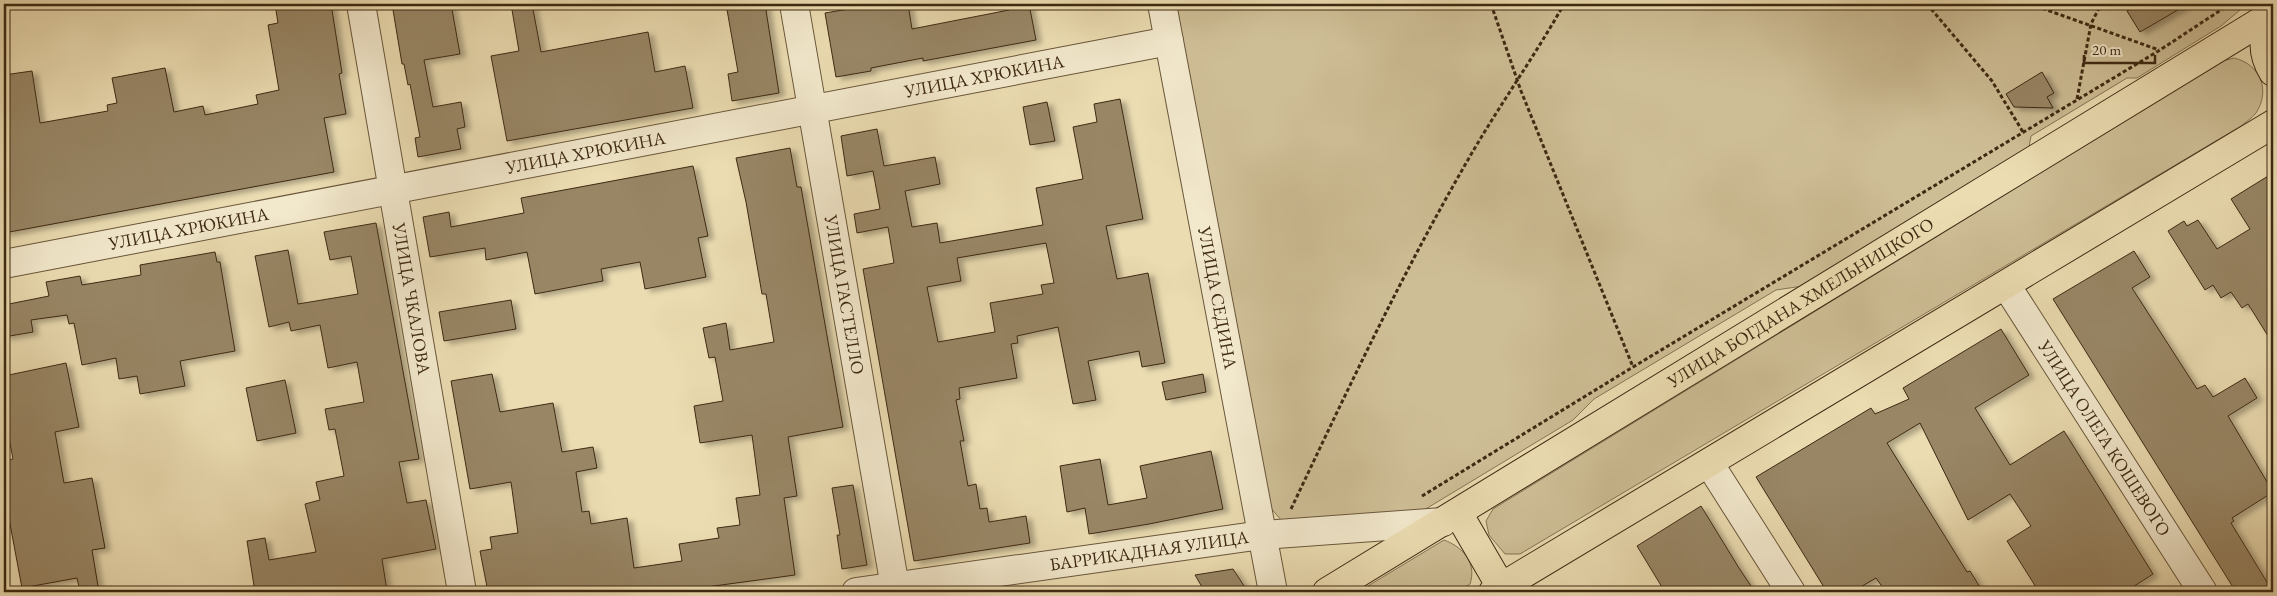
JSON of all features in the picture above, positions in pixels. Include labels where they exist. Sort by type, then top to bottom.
[{"type":"main road","name":"УЛИЦА БОГДАНА ХМЕЛЬНИЦКОГО","points":[[1327,592],[2273,14]]},
{"type":"main road","points":[[2273,18],[2264,42],[2266,57],[2273,72]]},
{"type":"main road","points":[[1450,518],[1497,590],[2273,124]]},
{"type":"street","name":"УЛИЦА ЧКАЛОВА","points":[[361,4],[391,189],[462,592]]},
{"type":"street","name":"УЛИЦА ГАСТЕЛЛО","points":[[794,4],[894,587]]},
{"type":"street","name":"УЛИЦА СЕДИНА","points":[[1162,4],[1271,534],[1273,592]]},
{"type":"street","name":"УЛИЦА ХРЮКИНА","points":[[4,264],[1169,41]]},
{"type":"street","name":"УЛИЦА ОЛЕГА КОШЕВОГО","points":[[2006,285],[2202,592]]},
{"type":"street","points":[[1709,463],[1791,592]]},
{"type":"street","name":"БАРРИКАДНАЯ УЛИЦА","points":[[856,592],[1271,534],[1450,518]]},
{"type":"path","points":[[1491,4],[1518,82],[1633,366]]},
{"type":"path","points":[[1271,534],[1382,317],[1465,163],[1518,82],[1564,4]]},
{"type":"path","points":[[1927,4],[1992,81],[2023,132]]},
{"type":"path","points":[[2030,4],[2160,50]]},
{"type":"path","points":[[2077,100],[2091,24],[2101,4]]},
{"type":"path","points":[[1414,501],[1633,366],[2160,50],[2230,4]]},
{"type":"shaded area","points":[[1173,4],[2247,4],[2221,26],[2137,78],[2127,78],[2031,136],[2029,147],[1803,286],[1776,290],[1594,399],[1573,420],[1424,510],[1282,521],[1269,506]]},
{"type":"shaded area","points":[[2234,58],[2251,66],[2256,72],[2260,79],[2263,96],[2256,113],[2241,126],[1520,554],[1505,554],[1489,535],[1486,521],[1493,509],[2223,61]]},
{"type":"shaded area","points":[[1444,540],[1462,551],[1472,569],[1470,584],[1457,592],[1358,592]]},
{"type":"building","points":[[275,4],[331,4],[342,73],[339,74],[346,114],[324,118],[334,172],[4,233],[4,75],[32,71],[40,123],[108,111],[107,105],[117,103],[112,78],[165,68],[174,112],[203,106],[205,115],[258,104],[256,95],[279,90],[268,25],[278,23]]},
{"type":"building","points":[[392,4],[451,4],[460,54],[424,60],[433,107],[461,102],[465,127],[457,129],[461,149],[418,157],[415,138],[420,137],[410,84],[408,85],[404,64],[402,64]]},
{"type":"building","points":[[511,4],[532,4],[541,52],[648,32],[655,72],[685,66],[693,108],[507,141],[491,56],[519,51]]},
{"type":"building","points":[[726,4],[765,4],[779,93],[732,101],[728,74],[738,72]]},
{"type":"building","points":[[878,4],[908,4],[912,29],[1009,10],[1008,4],[1029,4],[1036,40],[923,61],[923,58],[871,68],[871,71],[836,77],[825,13]]},
{"type":"building","points":[[2140,4],[2188,4],[2140,32],[2127,11]]},
{"type":"building","points":[[2042,72],[2054,93],[2047,97],[2053,108],[2014,107],[2006,94]]},
{"type":"building","points":[[1120,99],[1143,219],[1106,226],[1117,279],[1148,273],[1165,363],[1142,367],[1139,351],[1088,361],[1096,400],[1073,404],[1058,327],[1017,336],[1018,343],[1011,344],[1017,378],[959,388],[960,399],[956,400],[964,441],[960,441],[968,486],[976,484],[980,509],[987,508],[989,522],[1026,516],[1030,543],[914,561],[863,269],[894,263],[888,227],[857,233],[854,214],[880,209],[873,171],[847,176],[841,136],[877,129],[884,166],[935,157],[940,184],[905,191],[912,227],[937,223],[940,243],[1043,225],[1036,188],[1083,179],[1073,127],[1097,122],[1094,104]],"holes":[[[1046,243],[1054,283],[1041,285],[1043,294],[990,303],[995,332],[938,342],[927,287],[961,281],[957,258]]]},
{"type":"building","points":[[1047,102],[1055,141],[1030,145],[1023,107]]},
{"type":"building","points":[[790,148],[797,187],[801,187],[843,427],[788,437],[797,496],[784,498],[795,575],[670,592],[488,592],[480,551],[492,549],[490,537],[518,533],[511,482],[470,489],[451,381],[492,374],[500,412],[553,403],[562,452],[593,447],[597,468],[576,472],[582,512],[589,511],[591,524],[627,518],[634,568],[682,561],[679,544],[719,538],[717,528],[740,525],[736,498],[760,495],[752,435],[700,443],[694,406],[723,401],[715,357],[709,358],[703,328],[726,323],[730,350],[774,342],[766,294],[762,294],[746,202],[736,158]]},
{"type":"building","points":[[693,166],[708,236],[698,238],[706,277],[645,289],[640,262],[601,269],[603,281],[535,294],[527,252],[486,260],[485,248],[430,257],[423,217],[449,212],[451,227],[524,213],[521,198]]},
{"type":"building","points":[[2273,173],[2273,344],[2248,304],[2242,308],[2231,292],[2221,298],[2213,285],[2205,290],[2168,231],[2184,221],[2187,226],[2198,220],[2217,249],[2250,229],[2231,199]]},
{"type":"building","points":[[376,223],[419,459],[399,462],[407,503],[426,500],[436,549],[382,559],[387,591],[255,592],[247,541],[265,538],[269,560],[316,552],[305,504],[320,500],[316,482],[344,476],[335,429],[329,430],[325,409],[364,402],[357,362],[328,368],[320,325],[291,331],[289,322],[269,327],[255,256],[288,250],[298,304],[358,294],[351,256],[330,260],[324,232]]},
{"type":"building","points":[[2134,251],[2150,277],[2132,288],[2197,389],[2205,385],[2213,397],[2245,378],[2257,398],[2228,416],[2273,492],[2232,518],[2234,521],[2231,523],[2273,592],[2236,592],[2053,299]]},
{"type":"building","points":[[215,252],[217,262],[220,262],[235,351],[180,361],[185,386],[140,394],[137,376],[119,379],[116,358],[82,365],[74,323],[69,324],[67,315],[31,320],[33,332],[4,337],[4,305],[49,296],[46,282],[80,276],[82,285],[141,275],[140,265]]},
{"type":"building","points":[[511,300],[516,329],[444,341],[439,312]]},
{"type":"building","points":[[2001,329],[2029,375],[1975,408],[2010,465],[2064,431],[2153,574],[2125,592],[2039,592],[2007,541],[2031,526],[2010,494],[1968,520],[1920,423],[1887,443],[1967,572],[1970,571],[1983,592],[1886,592],[1876,578],[1852,592],[1827,592],[1756,477],[1871,408],[1875,414],[1909,399],[1903,388]]},
{"type":"building","points":[[66,363],[79,427],[55,432],[64,483],[92,478],[105,548],[92,550],[99,592],[80,592],[77,578],[22,588],[4,492],[4,461],[13,459],[6,422],[4,423],[4,376]]},
{"type":"building","points":[[1203,374],[1206,392],[1166,400],[1162,382]]},
{"type":"building","points":[[285,380],[296,433],[257,441],[246,388]]},
{"type":"building","points":[[1211,451],[1223,509],[1089,534],[1085,508],[1067,512],[1060,466],[1100,459],[1108,505],[1147,498],[1140,466]]},
{"type":"building","points":[[853,485],[867,565],[842,569],[837,535],[840,535],[832,488]]},
{"type":"building","points":[[1701,506],[1755,592],[1665,592],[1637,546]]},
{"type":"building","points":[[1233,569],[1248,592],[1205,592],[1195,575]]}]
